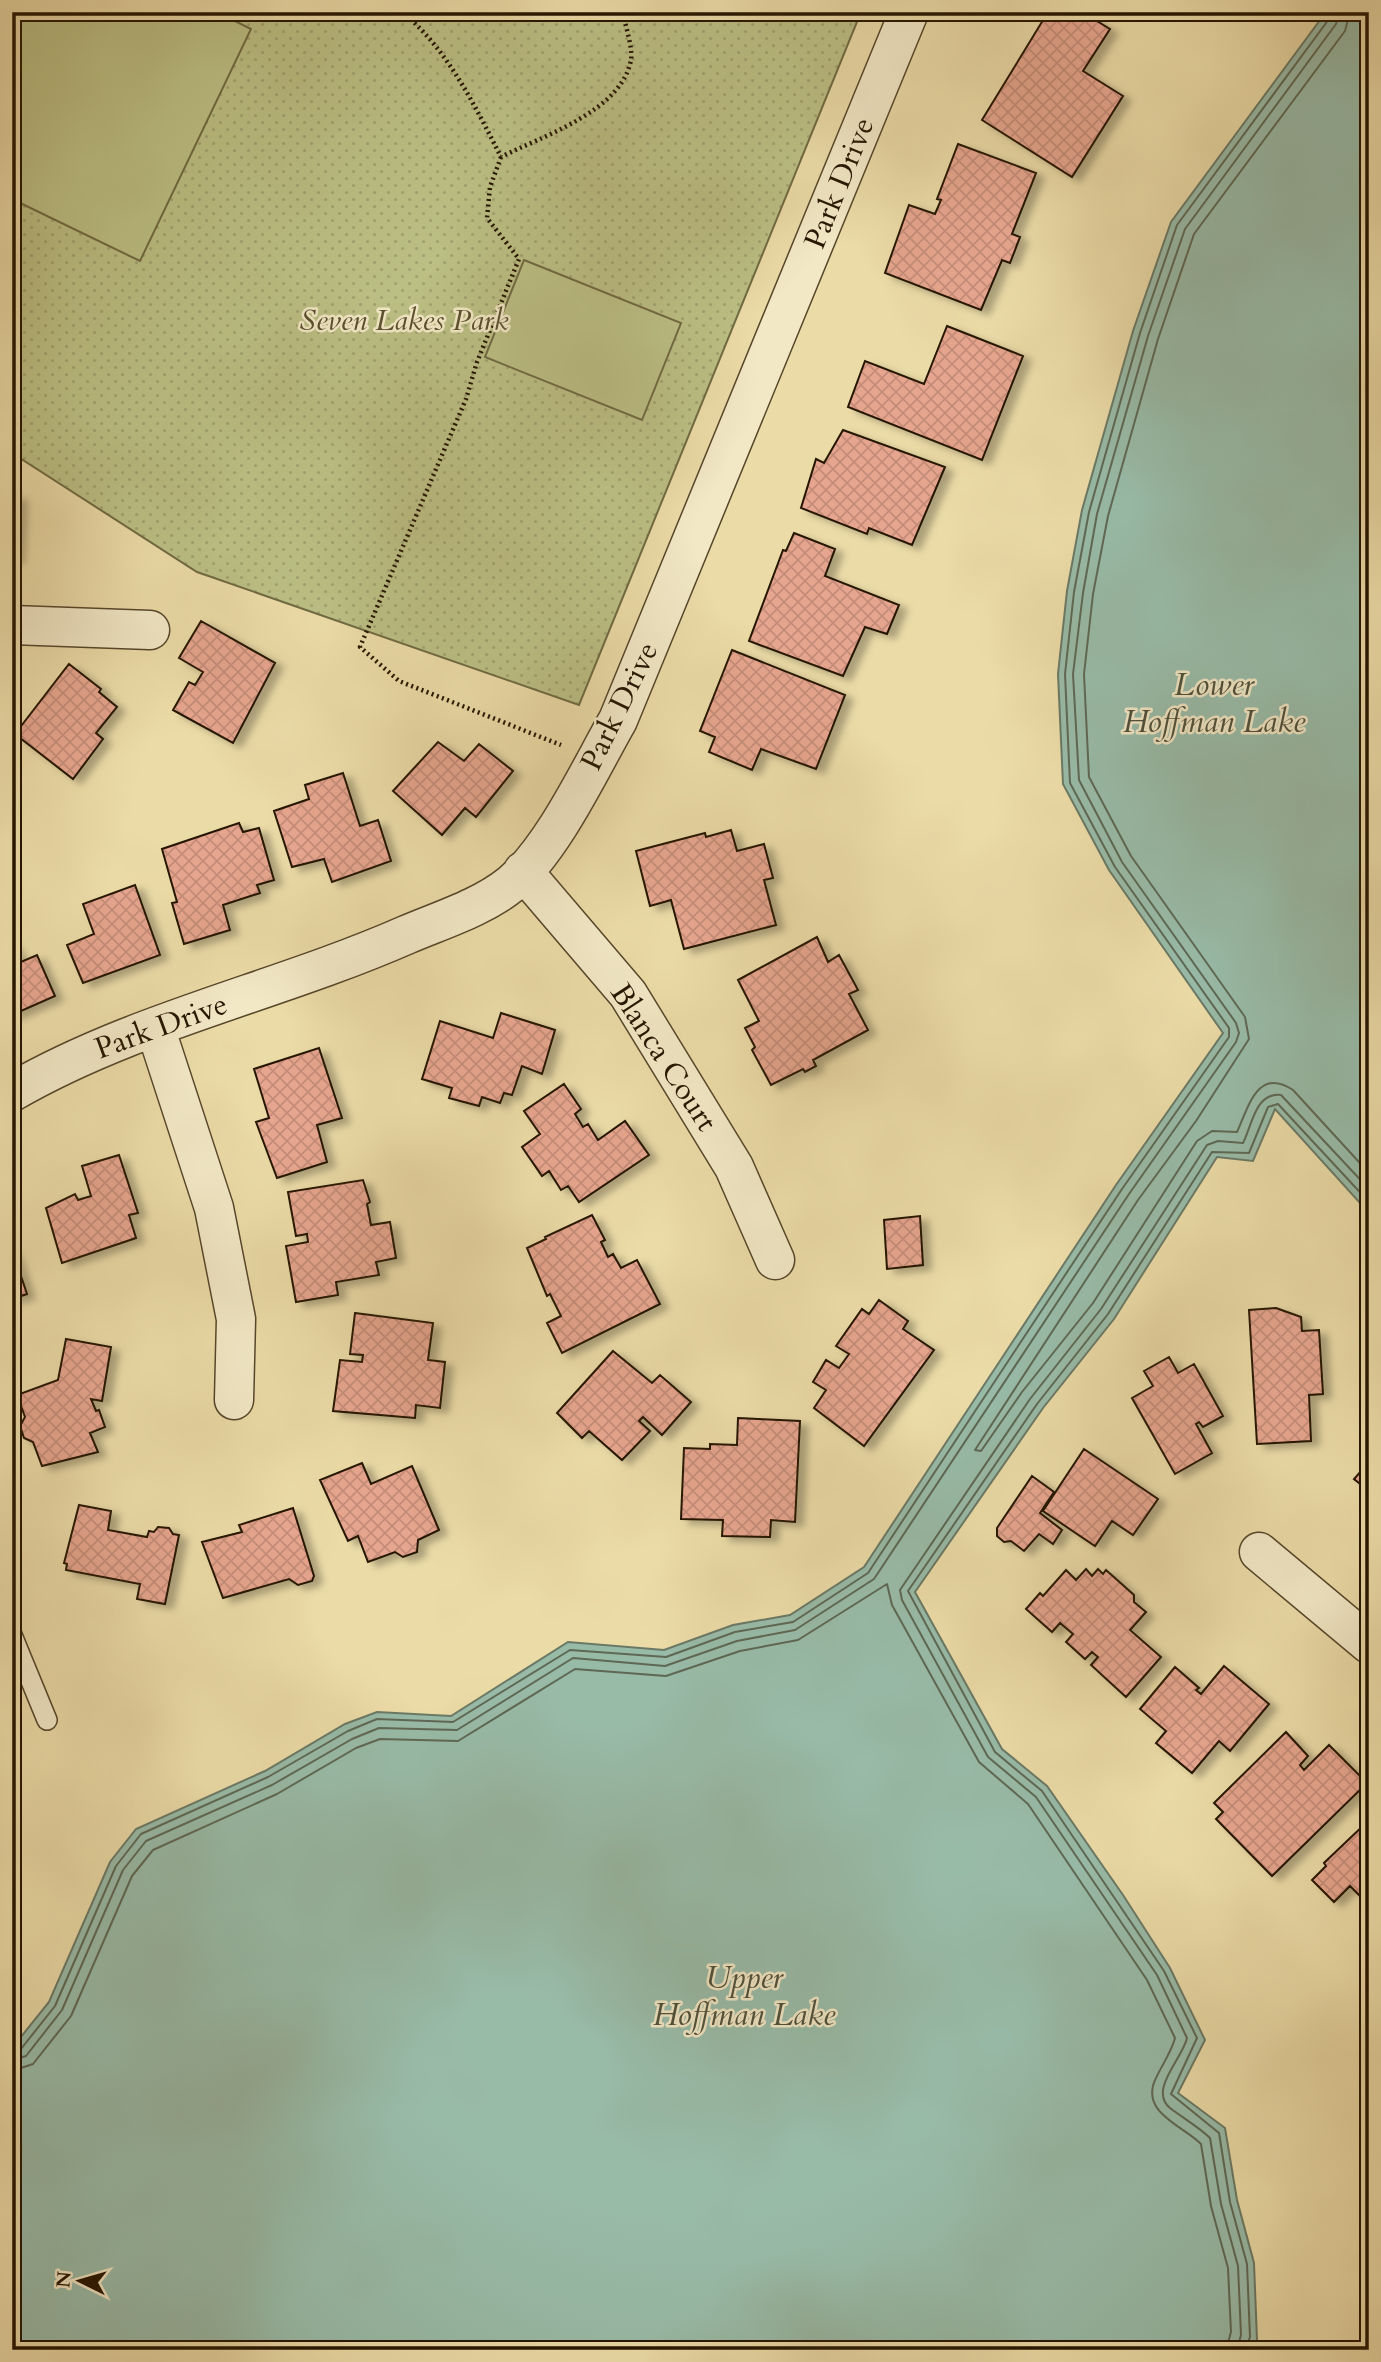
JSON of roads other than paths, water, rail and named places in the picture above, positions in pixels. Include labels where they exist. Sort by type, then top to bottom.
[{"type":"street","name":"Park Drive","points":[[12,1092],[63,1062],[367,953],[482,902],[510,884],[523,871],[554,830],[618,720],[909,12]]},
{"type":"street","points":[[12,625],[150,630]]},
{"type":"street","name":"Blanca Court","points":[[523,871],[628,993],[734,1167],[775,1261]]},
{"type":"street","points":[[155,1027],[214,1208],[236,1319],[234,1400]]},
{"type":"street","points":[[1259,1552],[1369,1644]]},
{"type":"lane","points":[[12,1635],[47,1720]]},
{"type":"water","name":"Upper Hoffman Lake","points":[[1326,12],[1369,12],[1369,1213],[1275,1109],[1253,1161],[1217,1157],[1114,1319],[1043,1408],[915,1592],[1002,1749],[1047,1786],[1170,1968],[1205,2040],[1178,2093],[1225,2128],[1237,2200],[1254,2263],[1257,2340],[1251,2350],[12,2350],[12,2048],[49,2002],[110,1862],[136,1829],[265,1771],[345,1724],[377,1712],[451,1716],[568,1642],[664,1650],[733,1625],[790,1615],[864,1567],[1116,1185],[1223,1033],[1109,870],[1063,784],[1058,674],[1067,591],[1082,510],[1133,331],[1171,222]]},
{"type":"park label","name":"Seven Lakes Park","points":[[404,320]]},
{"type":"water label","name":"Lower Hoffman Lake","points":[[1214,702]]}]
